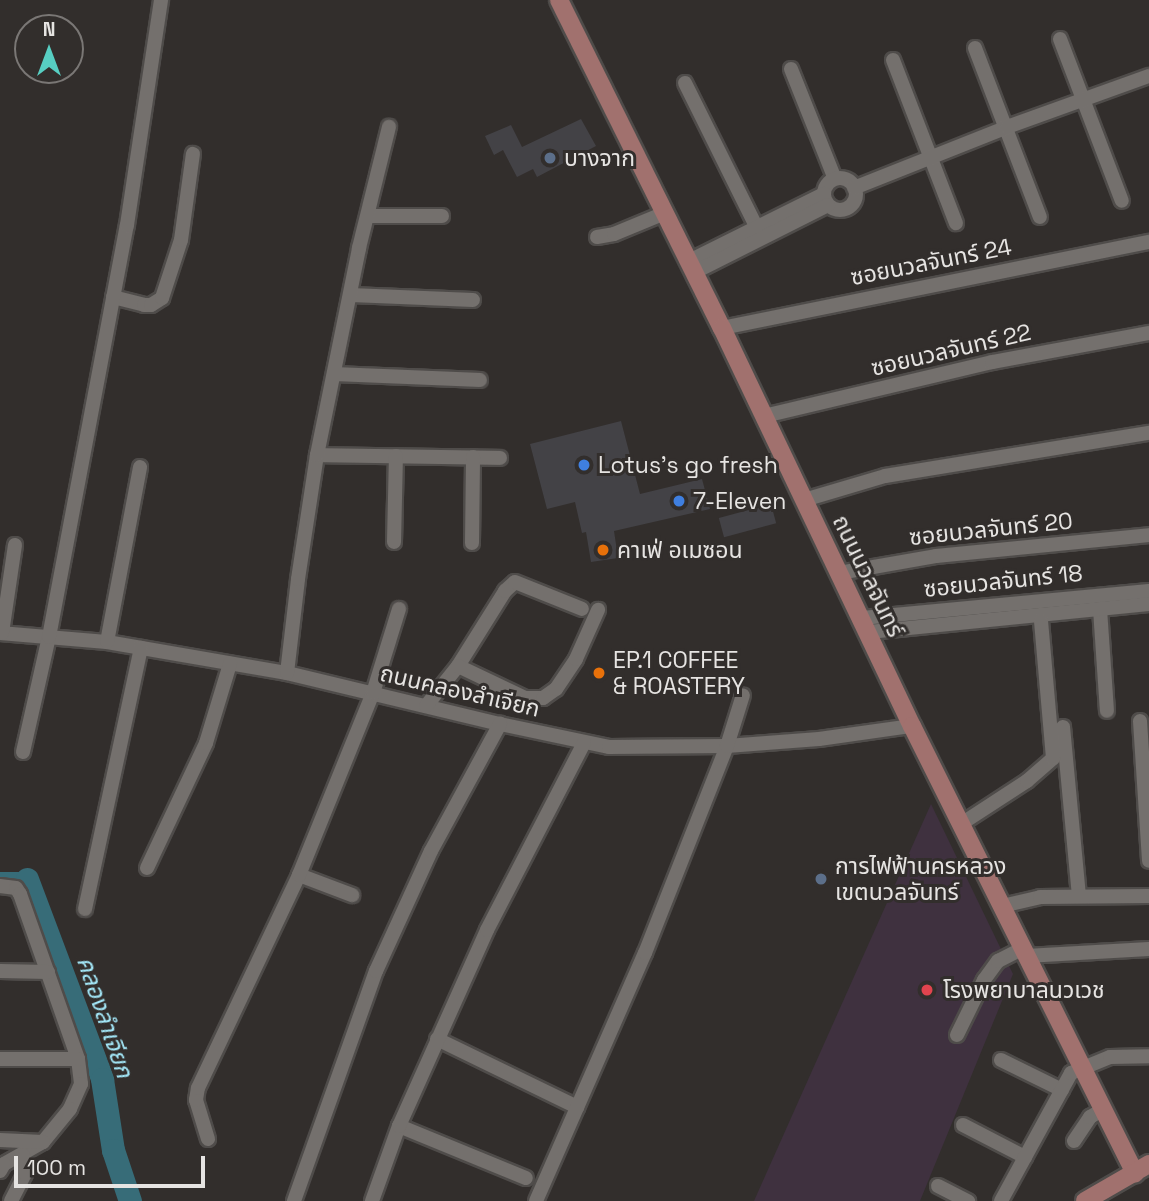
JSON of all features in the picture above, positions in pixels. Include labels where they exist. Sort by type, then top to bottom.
[{"type":"main road","name":"ถนนนวลจันทร์","points":[[559,0],[722,328],[912,726],[1104,1109],[1142,1169]]},
{"type":"main road","points":[[1086,1201],[1142,1169]]},
{"type":"street","points":[[23,752],[49,637],[113,297],[161,0]]},
{"type":"street","points":[[1060,39],[1122,201]]},
{"type":"street","points":[[975,48],[1040,217]]},
{"type":"street","points":[[893,61],[956,223]]},
{"type":"street","points":[[792,69],[835,179]]},
{"type":"street","points":[[854,188],[1007,127],[1149,76]]},
{"type":"street","points":[[685,83],[755,226]]},
{"type":"street","points":[[288,673],[298,579],[317,455],[388,127]]},
{"type":"street","points":[[113,297],[145,305],[152,305],[162,299],[181,240],[192,154]]},
{"type":"street","points":[[835,179],[845,180],[854,188],[854,201],[847,208],[837,210],[826,199],[827,186],[835,179]]},
{"type":"street","points":[[692,267],[755,226],[826,199]]},
{"type":"street","points":[[692,267],[826,199]]},
{"type":"street","points":[[597,237],[665,213]]},
{"type":"street","points":[[368,216],[442,216]]},
{"type":"street","name":"ซอยนวลจันทร์ 24","points":[[722,328],[1149,242]]},
{"type":"street","points":[[351,295],[473,300]]},
{"type":"street","name":"ซอยนวลจันทร์ 22","points":[[764,416],[992,362],[1149,333]]},
{"type":"street","points":[[335,374],[480,380]]},
{"type":"street","points":[[804,500],[885,475],[1149,433]]},
{"type":"street","points":[[317,455],[500,458]]},
{"type":"street","points":[[394,542],[396,456]]},
{"type":"street","points":[[472,543],[473,457]]},
{"type":"street","points":[[107,642],[140,467]]},
{"type":"street","name":"ซอยนวลจันทร์ 20","points":[[839,573],[936,556],[1149,535]]},
{"type":"street","points":[[1,633],[15,545]]},
{"type":"street","points":[[426,706],[458,666],[505,591],[515,582],[527,584],[582,609]]},
{"type":"street","name":"ซอยนวลจันทร์ 18","points":[[866,625],[1149,591]]},
{"type":"street","points":[[866,625],[1100,610],[1149,604]]},
{"type":"street","points":[[208,1139],[196,1100],[198,1088],[299,875],[373,693],[399,609]]},
{"type":"street","points":[[458,666],[525,698],[543,698],[556,689],[576,659],[598,610]]},
{"type":"street","points":[[1100,610],[1107,711]]},
{"type":"street","points":[[961,824],[1027,781],[1053,758],[1041,622]]},
{"type":"street","name":"ถนนคลองลำเจียก","points":[[1,633],[107,642],[288,673],[584,743],[633,747],[727,746],[819,739],[912,726]]},
{"type":"street","points":[[85,909],[141,648]]},
{"type":"street","points":[[147,868],[206,743],[230,664]]},
{"type":"street","points":[[536,1201],[645,953],[727,746],[743,695]]},
{"type":"street","points":[[1140,721],[1149,861]]},
{"type":"street","points":[[294,1201],[376,971],[431,851],[499,724]]},
{"type":"street","points":[[1063,727],[1079,895]]},
{"type":"street","points":[[372,1201],[400,1126],[487,930],[584,743]]},
{"type":"street","points":[[299,875],[352,895]]},
{"type":"street","points":[[0,886],[16,888],[20,894],[78,1059],[81,1084],[70,1109],[43,1142],[4,1164],[0,1171]]},
{"type":"street","points":[[1002,906],[1040,897],[1149,896]]},
{"type":"street","points":[[957,1035],[984,980],[998,961],[1025,952],[1149,949]]},
{"type":"street","points":[[0,971],[47,972]]},
{"type":"street","points":[[437,1039],[577,1107]]},
{"type":"street","points":[[1001,1201],[1071,1073],[1110,1057],[1149,1056]]},
{"type":"street","points":[[0,1059],[78,1059]]},
{"type":"street","points":[[1001,1060],[1062,1090]]},
{"type":"street","points":[[1074,1141],[1090,1116],[1104,1109]]},
{"type":"street","points":[[963,1125],[1026,1157]]},
{"type":"street","points":[[400,1126],[526,1178]]},
{"type":"street","points":[[0,1140],[43,1142]]},
{"type":"street","points":[[11,1201],[25,1174],[23,1155]]},
{"type":"street","points":[[938,1186],[968,1201]]},
{"type":"shaded area","name":"โรงพยาบาลนวเวช","points":[[931,804],[1013,974],[920,1201],[754,1201]]},
{"type":"building","name":"บางจาก","points":[[581,119],[596,146],[537,177],[533,169],[517,177],[503,150],[494,155],[485,136],[511,125],[522,147]]},
{"type":"building","points":[[621,421],[640,494],[702,479],[710,509],[614,531],[618,558],[591,562],[586,532],[582,533],[575,502],[547,509],[530,444]]},
{"type":"building","points":[[771,504],[776,523],[724,537],[719,518]]},
{"type":"waterway","name":"คลองลำเจียก","points":[[0,879],[27,879]]},
{"type":"waterway","name":"คลองลำเจียก","points":[[27,879],[102,1079],[113,1150],[130,1201]]},
{"type":"place","name":"บางจาก","points":[[550,158]]},
{"type":"place","name":"Lotus's go fresh","points":[[584,465]]},
{"type":"place","name":"7-Eleven","points":[[679,501]]},
{"type":"place","name":"คาเฟ่ อเมซอน","points":[[603,550]]},
{"type":"place","name":"EP.1 COFFEE & ROASTERY","points":[[599,673]]},
{"type":"place","name":"การไฟฟ้านครหลวง เขตนวลจันทร์","points":[[821,879]]},
{"type":"place","name":"โรงพยาบาลนวเวช","points":[[927,990]]}]
